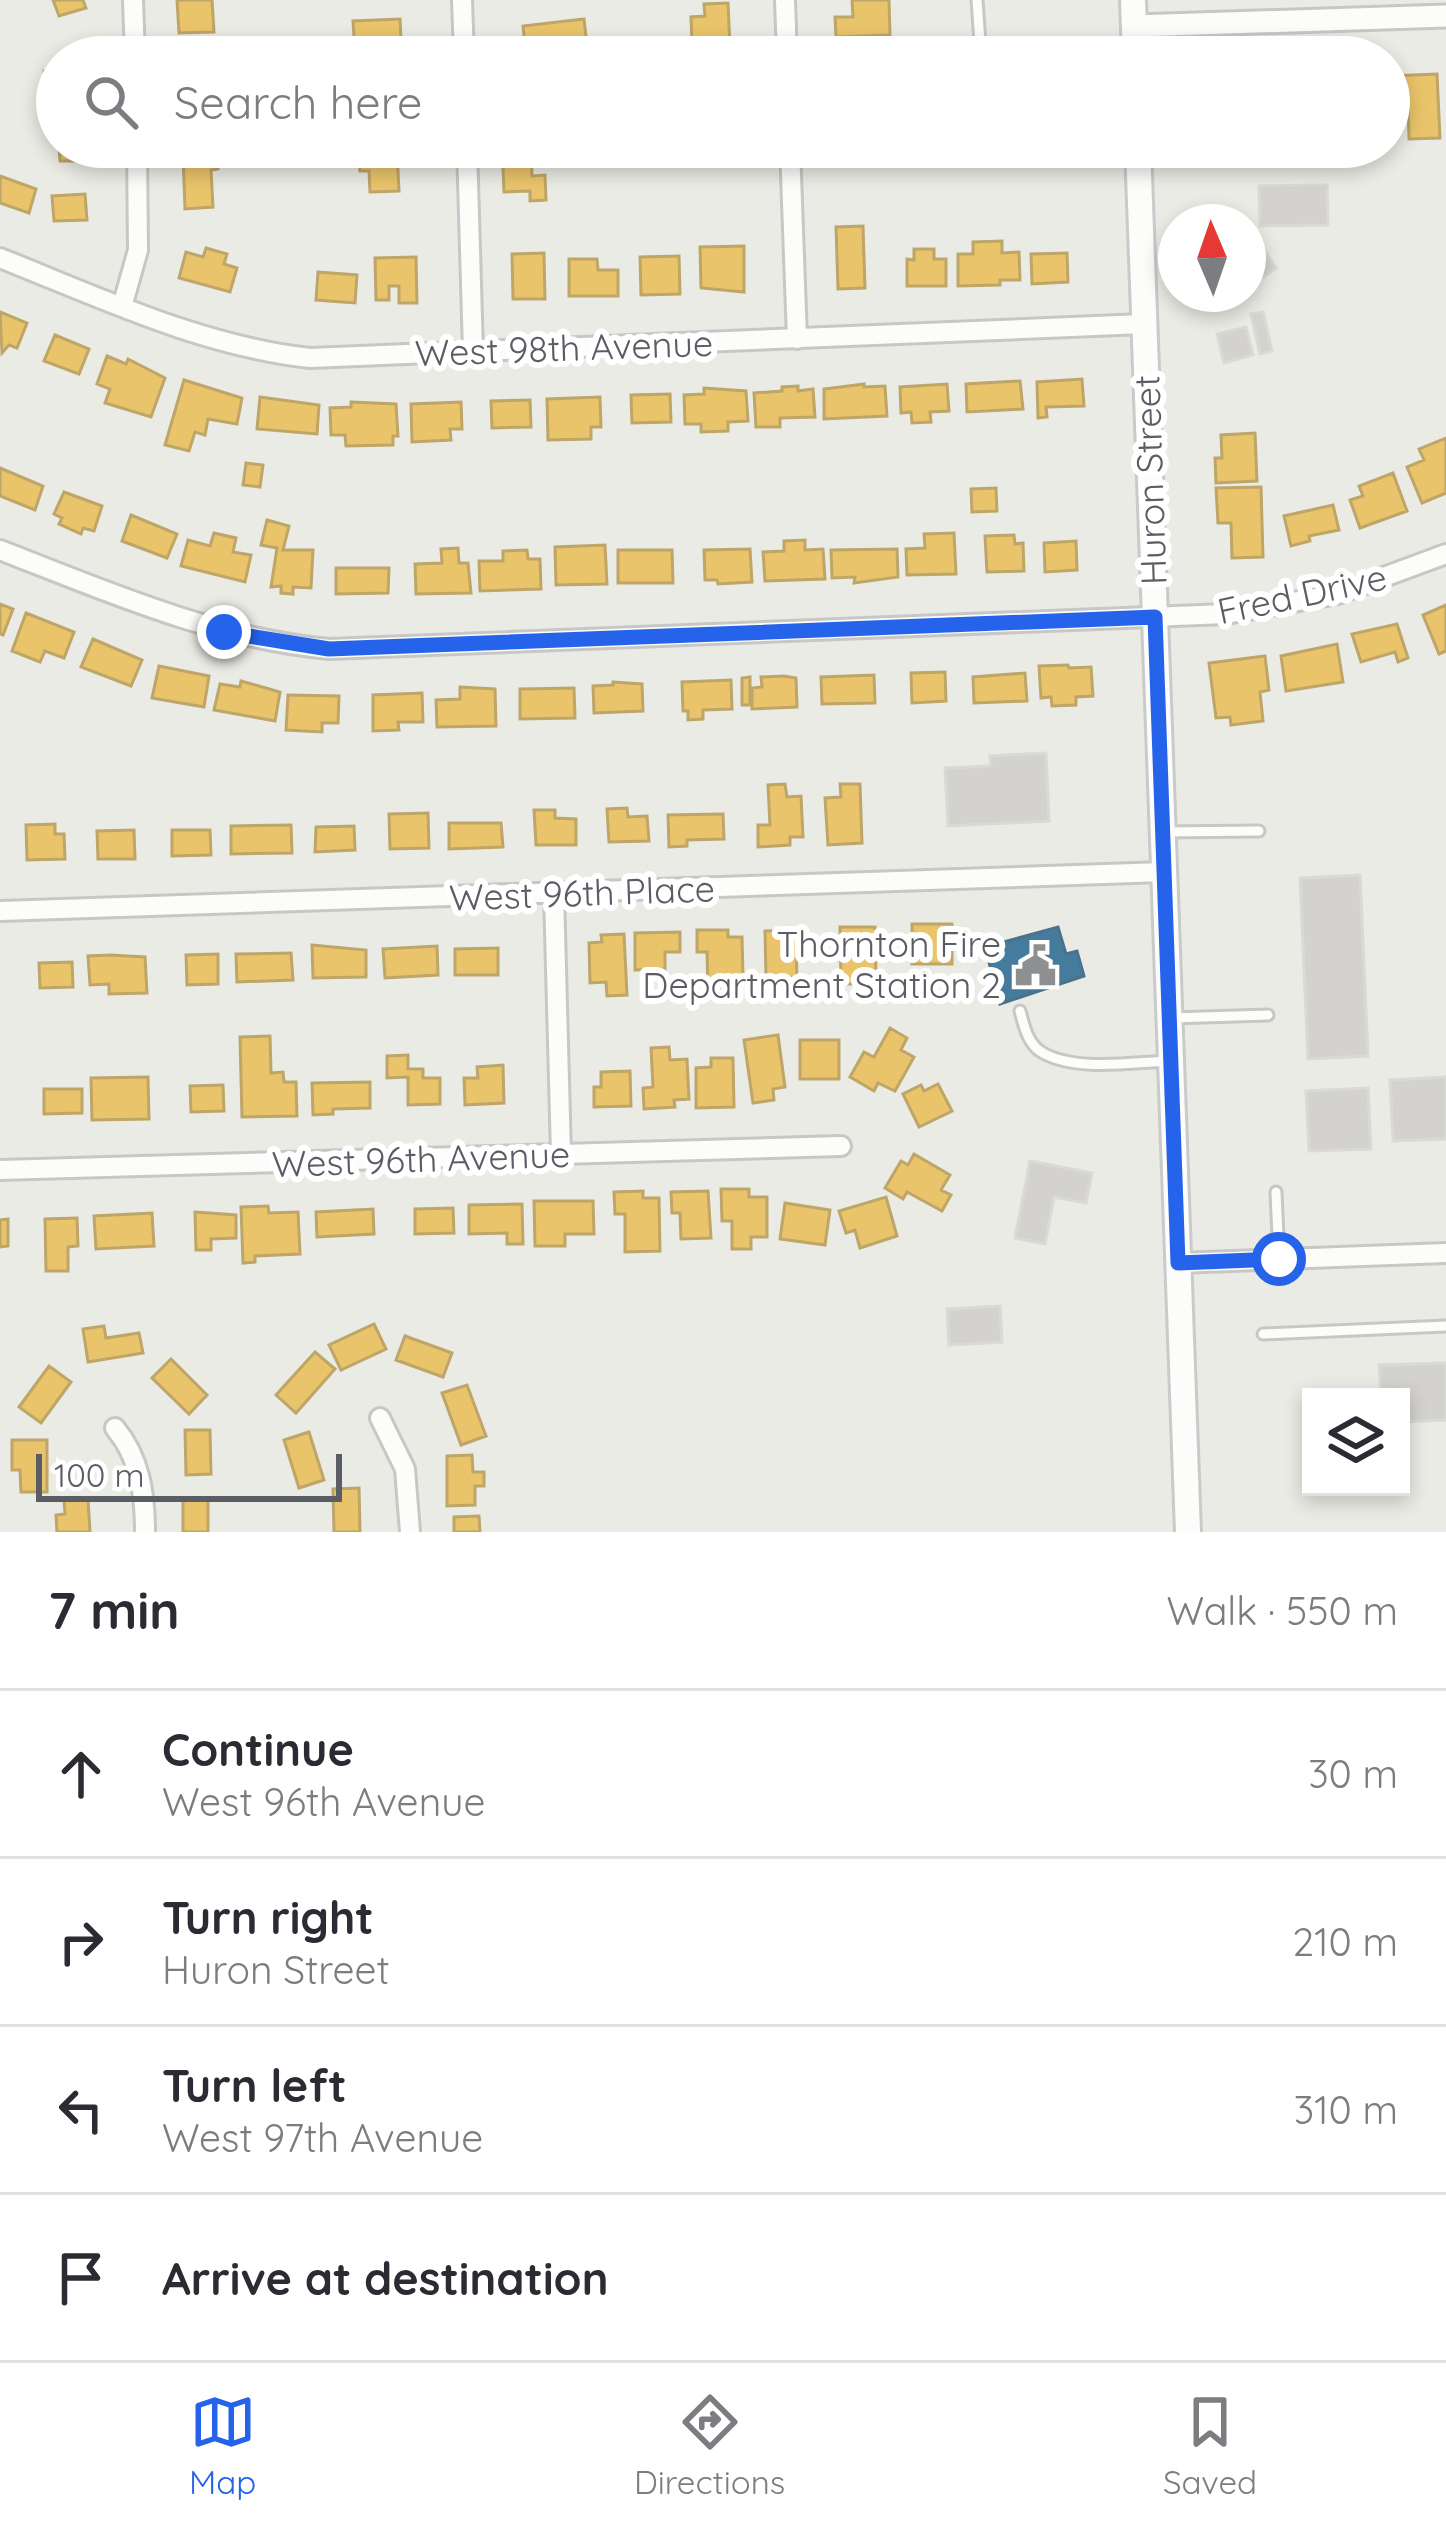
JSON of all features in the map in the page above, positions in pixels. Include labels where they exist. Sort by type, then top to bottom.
[{"type":"main road","points":[[1133,0],[1134,36]]},
{"type":"main road","name":"Huron Street","points":[[1139,168],[1187,1532]]},
{"type":"street","points":[[133,0],[134,36]]},
{"type":"street","points":[[462,0],[463,36]]},
{"type":"street","points":[[785,0],[786,36]]},
{"type":"street","points":[[1134,26],[1446,16]]},
{"type":"street","points":[[122,307],[138,250],[137,168]]},
{"type":"street","points":[[468,168],[473,352]]},
{"type":"street","points":[[791,168],[797,339]]},
{"type":"street","name":"West 98th Avenue","points":[[0,258],[206,338],[271,354],[335,358],[1144,324]]},
{"type":"street","name":"Fred Drive","points":[[0,550],[224,632],[329,649],[1226,614],[1338,594],[1446,554]]},
{"type":"street","name":"West 96th Place","points":[[0,911],[1164,872]]},
{"type":"street","points":[[554,895],[561,1155]]},
{"type":"street","name":"West 96th Avenue","points":[[0,1170],[841,1146]]},
{"type":"street","points":[[1178,1263],[1446,1252]]},
{"type":"street","points":[[380,1418],[405,1469],[410,1532]]},
{"type":"street","points":[[115,1428],[140,1473],[145,1532]]},
{"type":"lane","points":[[977,0],[980,36]]},
{"type":"lane","points":[[1163,832],[1259,831]]},
{"type":"lane","points":[[1020,1011],[1026,1033],[1040,1052],[1068,1061],[1171,1061]]},
{"type":"lane","points":[[1169,1018],[1268,1015]]},
{"type":"lane","points":[[1276,1192],[1279,1259]]},
{"type":"lane","points":[[1263,1334],[1446,1326]]},
{"type":"building: Homes","points":[[53,0],[83,0],[86,8],[59,16]]},
{"type":"building: Homes","points":[[177,0],[212,0],[214,32],[179,33]]},
{"type":"building: Homes","points":[[852,0],[889,0],[890,35],[836,36],[835,17],[853,17]]},
{"type":"building: Homes","points":[[728,3],[730,36],[692,36],[691,17],[705,16],[704,4]]},
{"type":"building: Homes","points":[[400,19],[401,36],[354,36],[353,21]]},
{"type":"building: Homes","points":[[584,19],[586,36],[524,36],[523,26]]},
{"type":"building: Homes","points":[[1437,74],[1440,138],[1410,139],[1410,75]]},
{"type":"building: Homes","points":[[183,168],[218,168],[211,170],[213,207],[185,209]]},
{"type":"building: Homes","points":[[398,168],[399,191],[370,192],[369,171],[360,171]]},
{"type":"building: Homes","points":[[503,168],[532,168],[532,176],[545,175],[546,200],[530,201],[530,191],[504,192]]},
{"type":"building: Homes","points":[[0,176],[36,189],[29,213],[0,203]]},
{"type":"building: Homes","points":[[85,194],[87,220],[54,221],[52,196]]},
{"type":"building: Homes","points":[[863,226],[865,288],[838,289],[836,227]]},
{"type":"building: Homes","points":[[1002,241],[1002,253],[1019,252],[1020,280],[958,286],[958,254],[973,254],[973,242]]},
{"type":"building: Homes","points":[[744,246],[744,292],[701,288],[700,247]]},
{"type":"building: Homes","points":[[206,248],[227,254],[224,264],[237,268],[230,292],[179,278],[186,252],[203,257]]},
{"type":"building: Homes","points":[[914,249],[934,249],[934,259],[946,259],[946,286],[907,286],[907,259],[914,260]]},
{"type":"building: Homes","points":[[544,253],[545,299],[513,299],[512,254]]},
{"type":"building: Homes","points":[[1067,253],[1068,282],[1032,284],[1031,254]]},
{"type":"building: Homes","points":[[679,256],[680,294],[641,295],[640,257]]},
{"type":"building: Homes","points":[[416,257],[417,303],[399,303],[399,286],[389,286],[389,300],[376,300],[375,258]]},
{"type":"building: Homes","points":[[569,259],[597,259],[598,270],[618,270],[618,296],[569,296]]},
{"type":"building: Homes","points":[[318,272],[357,275],[355,303],[316,300]]},
{"type":"building: Homes","points":[[0,312],[27,323],[17,348],[9,345],[2,353]]},
{"type":"building: Homes","points":[[55,335],[89,349],[79,374],[44,361]]},
{"type":"building: Homes","points":[[107,356],[126,364],[128,359],[165,378],[151,417],[105,403],[110,389],[97,384]]},
{"type":"building: Homes","points":[[1082,379],[1084,406],[1046,407],[1047,417],[1038,418],[1037,382]]},
{"type":"building: Homes","points":[[184,380],[242,398],[237,424],[208,419],[205,435],[195,432],[189,451],[165,445]]},
{"type":"building: Homes","points":[[1020,381],[1023,409],[967,412],[966,384]]},
{"type":"building: Homes","points":[[947,384],[949,411],[930,412],[931,422],[912,423],[911,412],[901,413],[900,387]]},
{"type":"building: Homes","points":[[798,386],[798,391],[813,389],[815,417],[780,418],[780,427],[756,427],[754,393]]},
{"type":"building: Homes","points":[[885,386],[887,416],[824,419],[824,389]]},
{"type":"building: Homes","points":[[704,388],[746,391],[748,421],[728,422],[728,431],[701,432],[701,424],[685,424],[684,395],[704,394]]},
{"type":"building: Homes","points":[[670,394],[671,422],[632,423],[631,395]]},
{"type":"building: Homes","points":[[260,397],[319,405],[317,434],[257,429]]},
{"type":"building: Homes","points":[[600,397],[601,427],[591,427],[591,439],[548,440],[547,399]]},
{"type":"building: Homes","points":[[530,400],[531,427],[492,428],[491,401]]},
{"type":"building: Homes","points":[[351,402],[396,404],[398,436],[393,436],[393,445],[346,446],[345,435],[331,435],[330,408],[351,407]]},
{"type":"building: Homes","points":[[461,402],[462,429],[450,429],[451,440],[412,442],[411,404]]},
{"type":"building: Homes","points":[[1255,433],[1257,481],[1216,483],[1221,435]]},
{"type":"building: Homes","points":[[1446,438],[1446,493],[1422,503],[1407,467],[1424,460],[1419,449]]},
{"type":"building: Homes","points":[[246,463],[263,465],[260,487],[243,485]]},
{"type":"building: Homes","points":[[0,468],[43,486],[35,510],[0,496]]},
{"type":"building: Homes","points":[[1393,473],[1407,511],[1360,528],[1350,500],[1363,496],[1359,486]]},
{"type":"building: Homes","points":[[1261,487],[1263,557],[1232,558],[1231,523],[1218,523],[1216,488]]},
{"type":"building: Homes","points":[[996,488],[997,511],[972,512],[971,489]]},
{"type":"building: Homes","points":[[64,492],[102,506],[94,531],[83,528],[81,534],[59,524],[62,518],[54,514]]},
{"type":"building: Homes","points":[[1333,505],[1339,530],[1309,536],[1310,541],[1291,546],[1284,516]]},
{"type":"building: Homes","points":[[131,515],[177,534],[167,558],[122,541]]},
{"type":"building: Homes","points":[[267,520],[289,526],[283,550],[313,550],[311,588],[293,587],[293,594],[281,593],[281,586],[271,587],[277,548],[261,545]]},
{"type":"building: Homes","points":[[214,533],[236,538],[233,552],[251,555],[245,582],[181,566],[188,540],[210,546]]},
{"type":"building: Homes","points":[[954,533],[956,574],[907,575],[906,549],[925,548],[924,534]]},
{"type":"building: Homes","points":[[1014,535],[1015,544],[1023,543],[1024,571],[987,572],[985,536]]},
{"type":"building: Homes","points":[[805,540],[805,550],[823,549],[825,579],[765,581],[763,552],[784,551],[784,541]]},
{"type":"building: Homes","points":[[1076,541],[1077,570],[1045,572],[1044,543]]},
{"type":"building: Homes","points":[[605,545],[607,584],[556,585],[555,547]]},
{"type":"building: Homes","points":[[458,548],[459,563],[468,563],[471,593],[416,594],[415,564],[442,563],[441,549]]},
{"type":"building: Homes","points":[[750,549],[752,582],[705,580],[704,550]]},
{"type":"building: Homes","points":[[897,549],[898,577],[854,583],[855,577],[832,578],[831,550]]},
{"type":"building: Homes","points":[[527,550],[528,559],[540,559],[541,589],[480,591],[479,561],[503,561],[503,551]]},
{"type":"building: Homes","points":[[618,550],[672,550],[673,583],[618,583]]},
{"type":"building: Homes","points":[[336,568],[389,568],[388,593],[336,594]]},
{"type":"building: Homes","points":[[0,604],[13,609],[3,635],[0,634]]},
{"type":"building: Homes","points":[[1446,605],[1446,651],[1439,654],[1423,615]]},
{"type":"building: Homes","points":[[26,613],[74,632],[64,658],[45,651],[40,662],[12,651]]},
{"type":"building: Homes","points":[[1397,624],[1408,658],[1398,662],[1395,652],[1361,662],[1352,634]]},
{"type":"building: Homes","points":[[93,639],[142,660],[131,686],[81,667]]},
{"type":"building: Homes","points":[[1337,644],[1343,682],[1286,691],[1281,656]]},
{"type":"building: Homes","points":[[1265,656],[1269,690],[1260,692],[1263,721],[1231,725],[1230,717],[1216,718],[1209,663]]},
{"type":"building: Homes","points":[[159,666],[209,676],[204,707],[152,698]]},
{"type":"building: Homes","points":[[1039,666],[1091,667],[1093,696],[1076,697],[1076,705],[1052,706],[1051,697],[1041,698]]},
{"type":"building: Homes","points":[[945,672],[946,701],[912,703],[911,673]]},
{"type":"building: Homes","points":[[1025,673],[1027,701],[974,703],[973,677]]},
{"type":"building: Homes","points":[[874,675],[875,703],[822,704],[821,677]]},
{"type":"building: Homes","points":[[750,677],[750,705],[742,705],[742,678]]},
{"type":"building: Homes","points":[[761,677],[796,678],[797,707],[752,709],[752,688],[762,687]]},
{"type":"building: Homes","points":[[731,680],[732,709],[703,710],[703,719],[688,720],[682,682]]},
{"type":"building: Homes","points":[[241,681],[280,692],[275,721],[214,710],[220,684],[240,687]]},
{"type":"building: Homes","points":[[642,684],[643,711],[594,713],[593,686]]},
{"type":"building: Homes","points":[[460,687],[495,689],[496,726],[437,727],[436,700],[460,699]]},
{"type":"building: Homes","points":[[574,688],[575,718],[520,719],[520,689]]},
{"type":"building: Homes","points":[[422,693],[423,722],[398,722],[399,730],[373,731],[373,695]]},
{"type":"building: Homes","points":[[288,695],[339,696],[338,723],[322,723],[322,732],[286,730]]},
{"type":"building: Homes","points":[[785,784],[787,797],[801,796],[803,837],[790,837],[790,845],[758,847],[758,825],[770,825],[768,785]]},
{"type":"building: Homes","points":[[840,784],[860,784],[862,843],[828,845],[825,798],[841,797]]},
{"type":"building: Homes","points":[[627,808],[628,817],[647,816],[649,841],[609,842],[607,809]]},
{"type":"building: Homes","points":[[534,810],[555,810],[555,818],[576,819],[576,845],[536,845]]},
{"type":"building: Homes","points":[[428,813],[429,848],[390,849],[389,814]]},
{"type":"building: Homes","points":[[723,814],[724,839],[687,840],[687,846],[669,847],[668,815]]},
{"type":"building: Homes","points":[[449,823],[501,823],[503,847],[449,849]]},
{"type":"building: Homes","points":[[55,824],[55,834],[64,834],[65,859],[27,860],[26,825]]},
{"type":"building: Homes","points":[[291,825],[292,853],[231,854],[231,826]]},
{"type":"building: Homes","points":[[354,826],[355,850],[315,852],[316,827]]},
{"type":"building: Homes","points":[[134,830],[135,859],[98,859],[97,831]]},
{"type":"building: Homes","points":[[172,830],[210,830],[211,855],[172,856]]},
{"type":"building: Homes","points":[[912,924],[952,924],[952,964],[912,964]]},
{"type":"building: Homes","points":[[840,927],[875,927],[876,973],[860,973],[860,984],[841,984]]},
{"type":"building: Homes","points":[[697,930],[728,930],[728,937],[742,937],[743,977],[727,977],[727,992],[708,992],[707,952],[697,952]]},
{"type":"building: Homes","points":[[802,930],[803,949],[796,949],[797,977],[766,978],[765,931]]},
{"type":"building: Homes","points":[[680,932],[680,952],[665,952],[665,969],[635,970],[635,933]]},
{"type":"building: Homes","points":[[624,934],[627,995],[607,996],[606,982],[590,983],[589,943],[602,942],[601,935]]},
{"type":"building: Homes","points":[[312,945],[366,950],[366,977],[313,978]]},
{"type":"building: Homes","points":[[437,946],[438,975],[385,978],[383,949]]},
{"type":"building: Homes","points":[[498,948],[498,975],[455,975],[455,949]]},
{"type":"building: Homes","points":[[291,953],[293,980],[237,982],[236,954]]},
{"type":"building: Homes","points":[[218,954],[218,984],[187,985],[186,955]]},
{"type":"building: Homes","points":[[88,956],[145,957],[147,993],[109,994],[109,984],[90,985]]},
{"type":"building: Homes","points":[[72,962],[73,987],[40,988],[39,963]]},
{"type":"building: Homes","points":[[890,1028],[907,1038],[901,1050],[914,1057],[895,1091],[878,1083],[874,1091],[850,1077],[864,1052],[874,1057]]},
{"type":"building: Homes","points":[[778,1035],[785,1087],[773,1089],[774,1100],[753,1103],[744,1040]]},
{"type":"building: Homes","points":[[270,1036],[271,1073],[283,1072],[284,1082],[296,1082],[297,1116],[242,1117],[240,1037]]},
{"type":"building: Homes","points":[[800,1040],[839,1040],[839,1079],[800,1079]]},
{"type":"building: Homes","points":[[669,1047],[670,1060],[687,1059],[689,1099],[674,1100],[675,1107],[644,1109],[643,1088],[653,1087],[651,1048]]},
{"type":"building: Homes","points":[[408,1055],[408,1069],[423,1069],[423,1078],[440,1078],[440,1104],[408,1105],[408,1077],[387,1078],[387,1056]]},
{"type":"building: Homes","points":[[711,1058],[733,1058],[734,1107],[696,1108],[696,1068],[711,1067]]},
{"type":"building: Homes","points":[[503,1065],[504,1103],[465,1105],[464,1078],[478,1078],[477,1067]]},
{"type":"building: Homes","points":[[630,1071],[631,1106],[594,1107],[594,1087],[601,1087],[601,1072]]},
{"type":"building: Homes","points":[[148,1077],[149,1119],[92,1120],[91,1078]]},
{"type":"building: Homes","points":[[370,1082],[370,1108],[313,1115],[312,1083]]},
{"type":"building: Homes","points":[[938,1084],[952,1111],[919,1127],[903,1094],[921,1085],[924,1091]]},
{"type":"building: Homes","points":[[223,1085],[224,1111],[191,1112],[190,1086]]},
{"type":"building: Homes","points":[[44,1089],[82,1089],[82,1113],[44,1114]]},
{"type":"building: Homes","points":[[914,1154],[950,1175],[941,1190],[951,1195],[942,1211],[907,1192],[903,1199],[885,1188],[901,1161],[908,1165]]},
{"type":"building: Homes","points":[[721,1189],[749,1189],[749,1197],[767,1197],[767,1237],[751,1237],[751,1249],[732,1249],[732,1221],[722,1221]]},
{"type":"building: Homes","points":[[643,1191],[643,1198],[659,1198],[660,1251],[625,1252],[625,1214],[615,1214],[614,1192]]},
{"type":"building: Homes","points":[[708,1191],[711,1238],[681,1239],[680,1213],[672,1213],[671,1192]]},
{"type":"building: Homes","points":[[886,1197],[897,1236],[860,1248],[855,1230],[846,1233],[839,1211]]},
{"type":"building: Homes","points":[[534,1201],[593,1201],[594,1234],[565,1234],[565,1246],[535,1246]]},
{"type":"building: Homes","points":[[785,1203],[830,1210],[825,1245],[780,1239]]},
{"type":"building: Homes","points":[[522,1204],[523,1244],[507,1244],[507,1233],[469,1234],[469,1205]]},
{"type":"building: Homes","points":[[268,1206],[269,1213],[298,1212],[300,1254],[255,1256],[255,1262],[243,1263],[241,1207]]},
{"type":"building: Homes","points":[[453,1208],[454,1233],[415,1234],[415,1209]]},
{"type":"building: Homes","points":[[373,1209],[374,1234],[317,1237],[316,1212]]},
{"type":"building: Homes","points":[[195,1212],[236,1215],[236,1238],[211,1239],[211,1250],[196,1250]]},
{"type":"building: Homes","points":[[152,1213],[154,1246],[96,1249],[94,1216]]},
{"type":"building: Homes","points":[[77,1218],[78,1246],[68,1247],[68,1271],[46,1271],[45,1219]]},
{"type":"building: Homes","points":[[8,1219],[8,1246],[0,1247],[0,1220]]},
{"type":"building: Homes","points":[[374,1324],[386,1349],[341,1370],[329,1345]]},
{"type":"building: Homes","points":[[104,1326],[106,1338],[139,1333],[143,1353],[88,1362],[83,1329]]},
{"type":"building: Homes","points":[[405,1336],[452,1353],[443,1377],[396,1360]]},
{"type":"building: Homes","points":[[315,1352],[335,1369],[296,1413],[276,1395]]},
{"type":"building: Homes","points":[[171,1359],[207,1395],[189,1414],[152,1378]]},
{"type":"building: Homes","points":[[49,1366],[71,1382],[41,1423],[19,1407]]},
{"type":"building: Homes","points":[[467,1385],[486,1436],[461,1445],[442,1393]]},
{"type":"building: Homes","points":[[185,1430],[210,1430],[211,1474],[186,1475]]},
{"type":"building: Homes","points":[[309,1432],[324,1480],[299,1488],[284,1440]]},
{"type":"building: Homes","points":[[12,1440],[47,1440],[47,1492],[21,1492],[20,1470],[12,1470]]},
{"type":"building: Homes","points":[[472,1455],[473,1472],[484,1472],[484,1486],[475,1486],[475,1505],[447,1506],[447,1456]]},
{"type":"building: Homes","points":[[359,1488],[360,1532],[334,1532],[333,1489]]},
{"type":"building: Homes","points":[[88,1499],[90,1532],[57,1532],[56,1515],[65,1514],[64,1500]]},
{"type":"building: Homes","points":[[183,1499],[208,1499],[208,1532],[183,1532]]},
{"type":"building: Homes","points":[[479,1516],[480,1532],[454,1532],[454,1517]]},
{"type":"building: Public","name":"Thornton Fire Department Station 2","points":[[1058,927],[1066,954],[1077,951],[1084,976],[1000,1004],[985,947]]},
{"type":"building: Other","points":[[1327,185],[1328,225],[1266,226],[1266,204],[1259,204],[1259,186]]},
{"type":"building: Other","points":[[1266,253],[1276,268],[1266,275]]},
{"type":"building: Other","points":[[1263,312],[1272,351],[1260,354],[1251,314]]},
{"type":"building: Other","points":[[1246,327],[1253,355],[1224,363],[1217,334]]},
{"type":"building: Other","points":[[1046,753],[1049,821],[948,826],[945,768],[991,766],[990,756]]},
{"type":"building: Other","points":[[1360,875],[1368,1056],[1308,1059],[1300,878]]},
{"type":"building: Other","points":[[1446,1077],[1446,1139],[1393,1141],[1390,1080]]},
{"type":"building: Other","points":[[1368,1088],[1371,1149],[1309,1151],[1306,1091]]},
{"type":"building: Other","points":[[1030,1161],[1092,1173],[1086,1203],[1054,1197],[1045,1244],[1015,1238]]},
{"type":"building: Other","points":[[1000,1306],[1002,1342],[949,1345],[947,1309]]},
{"type":"building: Other","points":[[1446,1363],[1446,1420],[1410,1422],[1410,1388],[1380,1388],[1379,1365]]},
{"type":"place","name":"Thornton Fire Department Station 2","points":[[1035,965]]},
{"type":"route","points":[[224,632],[329,649],[1155,617],[1178,1263],[1279,1259]]}]
